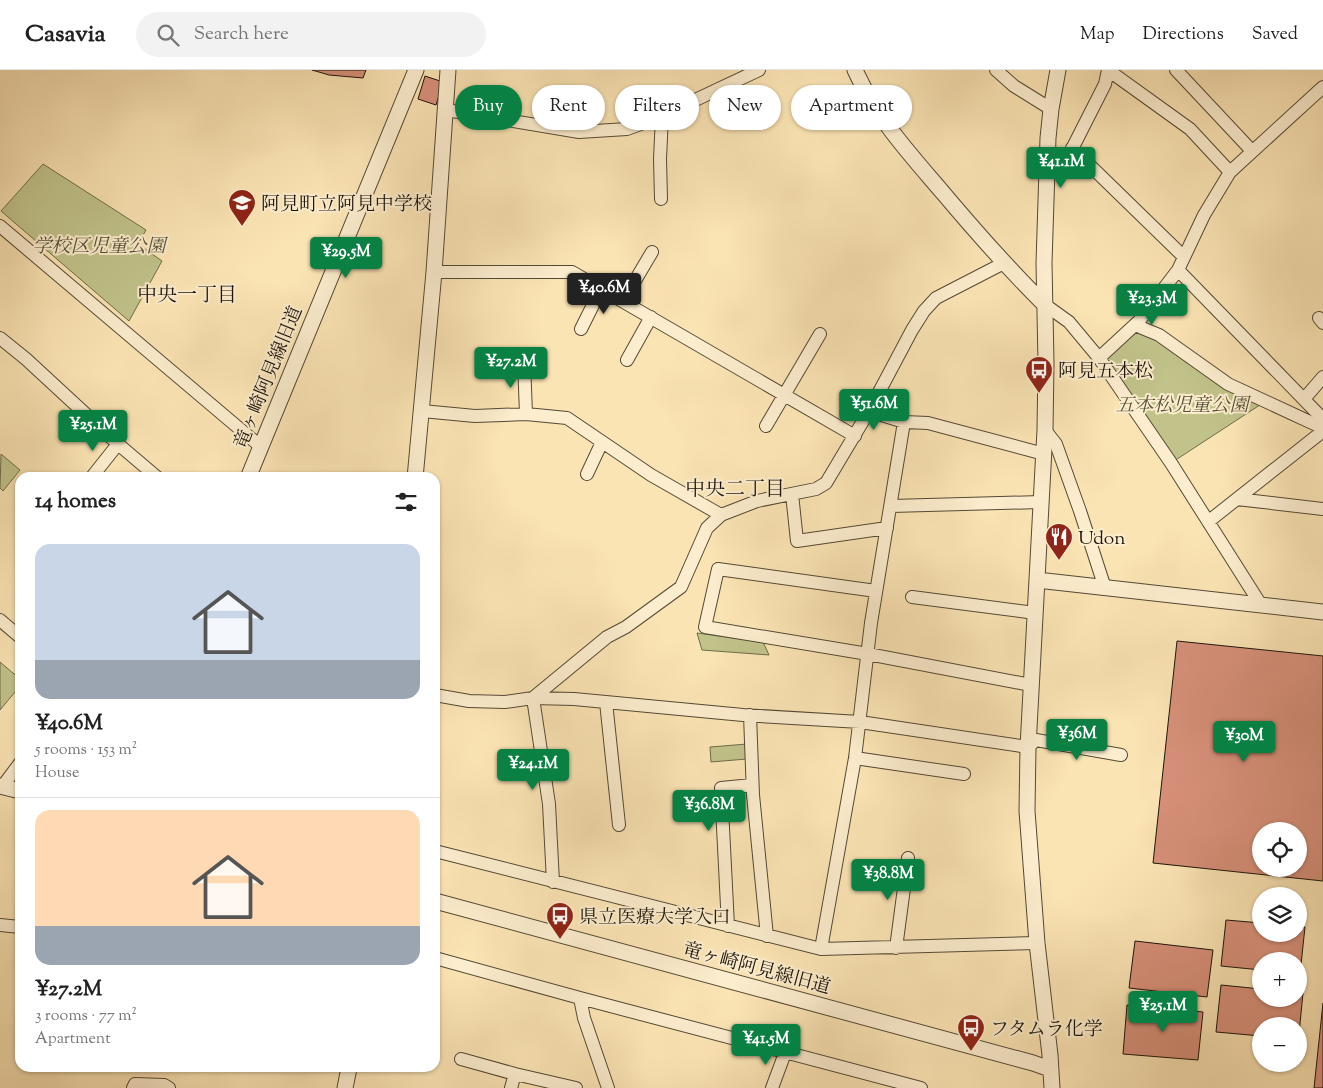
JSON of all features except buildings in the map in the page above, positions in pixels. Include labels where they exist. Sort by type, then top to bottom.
[{"type":"street","name":"竜ヶ崎阿見線旧道","points":[[250,472],[416,70]]},
{"type":"street","points":[[417,472],[434,272],[448,70]]},
{"type":"street","points":[[699,98],[759,70]]},
{"type":"street","points":[[854,70],[865,94],[882,121],[1004,264],[1044,304],[1069,322],[1099,358],[1171,463],[1261,605]]},
{"type":"street","points":[[996,70],[1014,86],[1051,109]]},
{"type":"street","points":[[1052,1088],[1037,943],[1028,828],[1028,747],[1045,430],[1046,363],[1044,304],[1048,160],[1051,109],[1058,70]]},
{"type":"street","points":[[1048,160],[1070,153],[1105,84],[1108,70],[1190,129],[1230,172]]},
{"type":"street","points":[[1176,70],[1252,150]]},
{"type":"street","points":[[1099,358],[1135,324],[1178,270],[1204,215],[1230,172],[1323,87]]},
{"type":"street","points":[[446,110],[579,132],[627,130]]},
{"type":"street","points":[[661,130],[660,159],[662,199]]},
{"type":"street","points":[[1072,148],[1184,257]]},
{"type":"street","points":[[0,226],[260,446]]},
{"type":"street","points":[[623,301],[652,252]]},
{"type":"street","points":[[534,698],[607,637],[626,627],[682,587],[707,528],[721,515],[757,501],[816,489],[826,483],[855,436],[924,311],[936,298],[1004,264]]},
{"type":"street","points":[[1178,270],[1323,418]]},
{"type":"street","points":[[434,272],[572,272],[855,436]]},
{"type":"street","points":[[582,329],[601,289]]},
{"type":"street","points":[[627,360],[650,317]]},
{"type":"street","points":[[1135,324],[1160,335],[1228,384],[1323,429],[1209,521]]},
{"type":"street","points":[[766,426],[820,334]]},
{"type":"street","points":[[0,338],[26,359],[151,472]]},
{"type":"street","points":[[524,362],[526,414]]},
{"type":"street","points":[[1304,399],[1323,377]]},
{"type":"street","points":[[422,411],[475,416],[526,414],[567,418],[651,475],[721,515]]},
{"type":"street","points":[[869,411],[904,422],[928,423],[1044,454]]},
{"type":"street","points":[[820,950],[855,758],[876,591],[904,422]]},
{"type":"street","points":[[1045,430],[1056,444],[1105,588]]},
{"type":"street","points":[[587,474],[602,442]]},
{"type":"street","points":[[95,472],[118,444]]},
{"type":"street","points":[[792,494],[797,541],[887,528]]},
{"type":"street","points":[[1237,499],[1323,509]]},
{"type":"street","points":[[891,506],[1041,502]]},
{"type":"street","points":[[876,591],[718,569],[705,627],[868,654],[1031,685]]},
{"type":"street","points":[[1037,580],[1323,612]]},
{"type":"street","points":[[912,597],[1035,613]]},
{"type":"street","points":[[0,620],[15,633]]},
{"type":"street","points":[[440,696],[478,701],[505,702],[534,698],[574,699],[750,715],[860,722],[1028,747],[1036,740],[1121,755]]},
{"type":"street","points":[[534,698],[549,804],[553,882]]},
{"type":"street","points":[[606,702],[620,825]]},
{"type":"street","points":[[750,715],[752,785],[766,936]]},
{"type":"street","points":[[855,758],[964,774]]},
{"type":"street","points":[[15,770],[1,786],[15,790]]},
{"type":"street","points":[[728,926],[721,788],[752,785]]},
{"type":"street","points":[[440,852],[820,950],[1037,943]]},
{"type":"street","points":[[896,948],[908,858]]},
{"type":"street","name":"竜ヶ崎阿見線旧道","points":[[440,902],[1034,1063],[1050,1069]]},
{"type":"street","points":[[0,925],[15,926]]},
{"type":"street","points":[[440,959],[921,1088]]},
{"type":"street","points":[[580,998],[584,1018],[608,1088]]},
{"type":"street","points":[[772,1088],[785,1053]]},
{"type":"street","points":[[461,1059],[576,1088]]},
{"type":"street","points":[[345,1088],[348,1072]]},
{"type":"street","points":[[511,1088],[515,1074]]},
{"type":"street","points":[[133,1088],[135,1084],[164,1085],[169,1088]]},
{"type":"green space","name":"学校区児童公園","points":[[43,164],[146,230],[138,244],[162,261],[129,321],[1,211]]},
{"type":"green space","name":"五本松児童公園","points":[[1135,325],[1266,401],[1171,463],[1099,358]]},
{"type":"green space","points":[[1,454],[20,470],[15,472],[15,476],[3,491],[0,488]]},
{"type":"green space","points":[[697,633],[763,642],[769,655],[702,650]]},
{"type":"green space","points":[[0,662],[15,675],[15,692],[0,710]]},
{"type":"green space","points":[[747,744],[747,759],[711,762],[710,747]]},
{"type":"place","name":"阿見町立阿見中学校","points":[[242,227]]},
{"type":"place","name":"阿見五本松","points":[[1039,394]]},
{"type":"place","name":"Udon","points":[[1059,561]]},
{"type":"place","name":"県立医療大学入口","points":[[560,940]]},
{"type":"place","name":"フタムラ化学","points":[[971,1052]]},
{"type":"district","name":"中央一丁目","points":[[187,294]]},
{"type":"district","name":"中央二丁目","points":[[735,488]]}]
